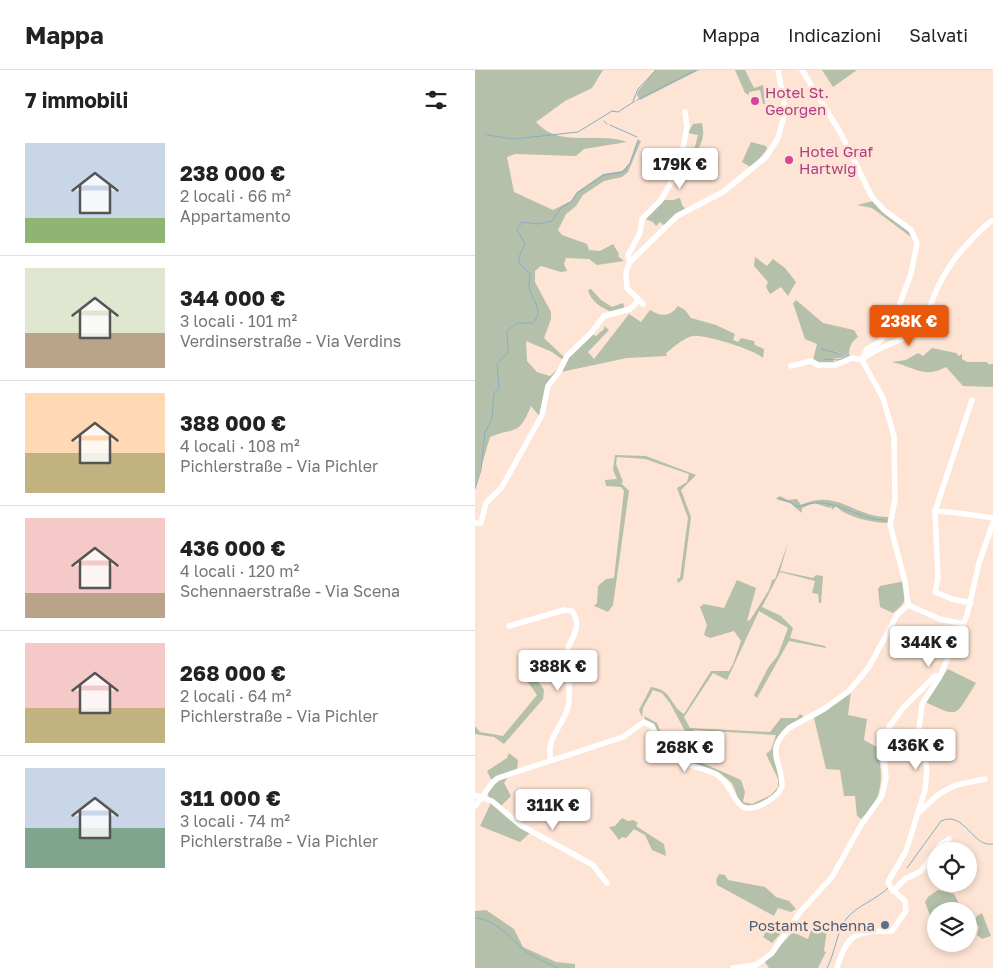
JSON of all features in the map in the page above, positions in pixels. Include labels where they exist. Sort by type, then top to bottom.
[{"type":"street","points":[[475,523],[481,522],[487,503],[502,487],[533,432],[545,407],[547,386],[559,372],[567,356],[591,333],[604,316],[629,309],[641,302],[627,288],[626,272],[630,262],[677,216],[723,192],[765,157],[778,138],[783,120],[784,103],[778,70]]},
{"type":"street","points":[[801,70],[835,123],[873,197],[884,210],[911,230],[917,243],[911,274],[890,330],[878,344],[867,349],[862,360]]},
{"type":"street","points":[[630,262],[627,257],[640,233],[642,219],[661,200],[679,168],[687,127],[685,112]]},
{"type":"street","points":[[862,360],[873,351],[912,334],[930,308],[939,284],[947,271],[980,230],[991,221]]},
{"type":"street","points":[[791,366],[811,361],[827,365],[843,363],[852,358],[862,360],[883,398],[894,436],[895,500],[890,524],[903,570],[909,605]]},
{"type":"street","points":[[971,603],[952,599],[935,592],[938,578],[935,511],[972,400]]},
{"type":"street","points":[[935,511],[993,518]]},
{"type":"street","points":[[837,968],[843,950],[851,938],[871,930],[892,931],[906,911],[905,901],[892,889],[889,878],[904,855],[927,779],[919,729],[920,712],[923,700],[938,680],[963,624],[971,603],[979,566],[993,523]]},
{"type":"street","points":[[909,605],[940,619],[963,624]]},
{"type":"street","points":[[475,806],[478,796],[498,778],[623,737],[641,723],[646,723],[652,726],[666,754],[718,776],[729,785],[737,803],[748,808],[757,807],[776,796],[782,786],[775,752],[783,734],[789,728],[838,700],[850,690],[869,667],[897,615],[909,605]]},
{"type":"street","points":[[509,626],[550,613],[570,610],[575,620],[575,635],[567,652],[569,662],[569,705],[549,747],[551,760]]},
{"type":"street","points":[[733,968],[756,965],[772,954],[801,911],[830,880],[861,825],[882,796],[886,778],[883,747],[889,727],[913,697],[935,676],[939,676]]},
{"type":"street","points":[[918,813],[939,794],[956,785],[985,779]]},
{"type":"street","points":[[478,796],[492,801],[520,825],[593,865],[607,883]]},
{"type":"street","points":[[892,889],[921,871],[941,844],[949,839]]},
{"type":"green space","points":[[475,70],[603,70],[592,88],[565,101],[536,122],[556,135],[616,139],[627,142],[584,149],[576,156],[515,154],[507,157],[514,192],[553,210],[571,201],[577,192],[603,174],[622,171],[630,163],[638,140],[641,141],[628,172],[622,177],[604,181],[583,195],[576,206],[566,214],[558,230],[562,235],[587,244],[589,250],[600,251],[613,244],[619,254],[618,256],[624,261],[597,265],[589,259],[566,258],[564,264],[567,271],[561,272],[541,266],[535,271],[535,282],[551,312],[551,319],[544,338],[564,357],[559,373],[546,388],[540,417],[531,406],[519,427],[490,437],[475,488]],"holes":[[[526,341],[552,352],[563,360],[557,370],[550,376],[537,372],[527,361]]]},
{"type":"green space","points":[[655,70],[699,70],[640,100],[637,95],[638,91]]},
{"type":"green space","points":[[735,70],[745,70],[754,88],[763,85],[765,104],[763,104],[760,90],[749,92],[749,95],[745,93]]},
{"type":"green space","points":[[822,70],[857,70],[833,87]]},
{"type":"green space","points":[[702,123],[703,137],[701,144],[693,155],[684,156],[689,151],[694,151],[698,135],[688,133],[693,124]]},
{"type":"green space","points":[[751,142],[766,146],[767,149],[752,168],[742,162]]},
{"type":"green space","points":[[680,198],[682,205],[687,211],[665,226],[660,222],[656,226],[653,222],[643,218],[661,200]]},
{"type":"green space","points":[[873,201],[909,230],[914,244],[911,237],[872,208],[857,205]]},
{"type":"green space","points":[[755,257],[767,266],[773,259],[785,268],[796,282],[788,296],[781,287],[770,294],[766,287],[768,282],[754,266]]},
{"type":"green space","points":[[591,289],[601,300],[612,307],[623,303],[625,310],[614,313],[601,307],[589,294],[588,290]]},
{"type":"green space","points":[[796,300],[823,323],[854,330],[858,337],[851,345],[849,355],[833,351],[848,357],[832,359],[835,363],[820,363],[813,360],[817,344],[805,339],[793,303]]},
{"type":"green space","points":[[678,306],[685,310],[691,318],[716,325],[735,334],[733,340],[738,342],[741,338],[754,341],[755,345],[764,349],[763,358],[729,343],[707,337],[693,336],[675,346],[666,353],[667,356],[627,358],[561,372],[567,358],[591,333],[596,336],[604,329],[604,326],[609,330],[588,352],[594,359],[629,314],[641,322],[650,310],[665,315],[675,310]]},
{"type":"green space","points":[[932,348],[956,353],[959,356],[962,354],[962,359],[967,362],[987,362],[988,364],[993,364],[993,387],[963,386],[946,367],[925,372],[892,362],[906,360],[918,353],[923,356]]},
{"type":"green space","points":[[615,455],[646,456],[696,475],[681,490],[691,517],[683,579],[678,583],[677,579],[680,578],[688,518],[677,488],[687,482],[689,474],[645,459],[617,457],[616,464],[623,482],[621,483],[629,491],[613,605],[608,612],[594,606],[597,603],[598,586],[606,579],[614,578],[624,491],[621,487],[606,486],[605,480],[617,479],[613,470]]},
{"type":"green space","points":[[780,496],[788,500],[797,499],[801,505],[825,500],[836,502],[866,513],[889,517],[888,523],[860,519],[840,510],[836,506],[832,510],[831,506],[830,508],[814,503],[802,508],[802,513],[790,503],[776,499]]},
{"type":"green space","points":[[788,543],[780,571],[813,578],[816,575],[823,576],[821,603],[819,603],[818,594],[812,593],[815,581],[780,572],[762,607],[781,616],[793,628],[790,638],[825,646],[826,648],[789,641],[757,698],[754,695],[768,668],[778,655],[788,628],[759,611],[727,680],[713,673],[684,717],[690,728],[770,732],[781,718],[797,718],[800,714],[803,716],[800,721],[780,735],[774,745],[773,757],[781,783],[774,796],[752,807],[740,804],[733,785],[721,775],[684,762],[666,750],[656,730],[650,722],[645,720],[644,716],[657,723],[665,743],[671,747],[686,733],[670,703],[662,693],[653,690],[643,708],[642,717],[639,710],[651,687],[667,694],[684,714],[711,671],[729,671],[741,641],[734,631],[710,638],[704,635],[707,625],[700,607],[704,604],[724,608],[737,580],[756,588],[747,621],[750,620],[769,590],[772,580],[775,579]],"holes":[[[694,730],[776,735],[771,750],[766,754],[778,779],[778,787],[771,795],[752,804],[743,802],[745,792],[741,780],[680,753],[677,749]]]},
{"type":"green space","points":[[905,581],[905,600],[901,606],[893,613],[880,607],[878,589],[880,586]]},
{"type":"green space","points":[[550,655],[565,655],[566,673],[558,669],[551,682],[538,675],[536,678],[544,690],[543,699],[504,744],[494,737],[475,734],[475,726],[480,732],[503,736],[537,695],[525,678],[529,673],[533,676],[538,672],[542,657],[548,660],[551,659]]},
{"type":"green space","points":[[948,669],[976,683],[960,708],[951,712],[925,702]]},
{"type":"green space","points":[[851,692],[848,715],[867,719],[864,740],[877,747],[881,777],[878,794],[874,803],[861,819],[857,816],[855,796],[844,796],[840,770],[826,769],[814,718]]},
{"type":"green space","points":[[509,753],[518,760],[517,770],[492,781],[487,771],[507,758]]},
{"type":"green space","points":[[508,777],[504,783],[511,796],[500,807],[530,833],[520,842],[480,826],[491,803],[487,792],[498,781]]},
{"type":"green space","points":[[622,818],[638,823],[636,826],[664,844],[666,856],[652,850],[645,835],[634,829],[626,838],[622,837],[619,840],[609,827],[615,826]]},
{"type":"green space","points":[[719,874],[725,875],[728,880],[765,887],[776,897],[789,901],[796,909],[791,912],[778,908],[774,916],[717,885],[716,880]]},
{"type":"green space","points":[[935,892],[946,892],[954,894],[958,902],[927,902],[927,907],[925,902]]},
{"type":"green space","points":[[486,910],[514,929],[523,947],[556,962],[575,964],[575,968],[475,968],[475,911]]},
{"type":"green space","points":[[982,913],[991,936],[982,939],[977,935],[979,927],[977,925],[977,916]]},
{"type":"green space","points":[[766,922],[781,933],[772,943],[763,937],[765,933],[761,930]]},
{"type":"green space","points":[[814,922],[818,924],[817,928],[827,929],[824,951],[826,952],[818,968],[769,968],[765,962],[792,933],[790,931],[808,939]]},
{"type":"waterway","points":[[633,101],[638,89],[656,70]]},
{"type":"waterway","points":[[637,100],[696,70]]},
{"type":"waterway","points":[[487,135],[514,139],[578,132],[612,111],[618,112],[635,101]]},
{"type":"waterway","points":[[604,121],[607,124]]},
{"type":"waterway","points":[[610,125],[637,137]]},
{"type":"waterway","points":[[475,489],[481,470],[485,433],[492,418],[494,393],[499,388],[497,364],[508,352],[507,331],[517,323],[533,323],[538,311],[529,289],[530,274],[519,263],[519,257],[525,243],[517,230],[522,222],[538,224],[552,221],[561,208],[572,201],[577,193],[604,175],[623,172],[630,163],[638,140]]},
{"type":"waterway","points":[[821,349],[850,356]]},
{"type":"waterway","points":[[824,359],[838,360],[848,357]]},
{"type":"waterway","points":[[778,498],[797,507],[810,503],[822,503],[873,519],[885,520]]},
{"type":"waterway","points":[[907,868],[941,821],[949,819],[956,821],[962,824],[979,841],[993,844]]},
{"type":"waterway","points":[[827,968],[841,928],[847,918],[851,913],[888,888]]},
{"type":"waterway","points":[[475,918],[483,919],[497,926],[528,953],[557,968]]},
{"type":"place","name":"Hotel St. Georgen","points":[[755,101]]},
{"type":"place","name":"Hotel Graf Hartwig","points":[[789,160]]},
{"type":"place","name":"Postamt Schenna","points":[[885,925]]}]
